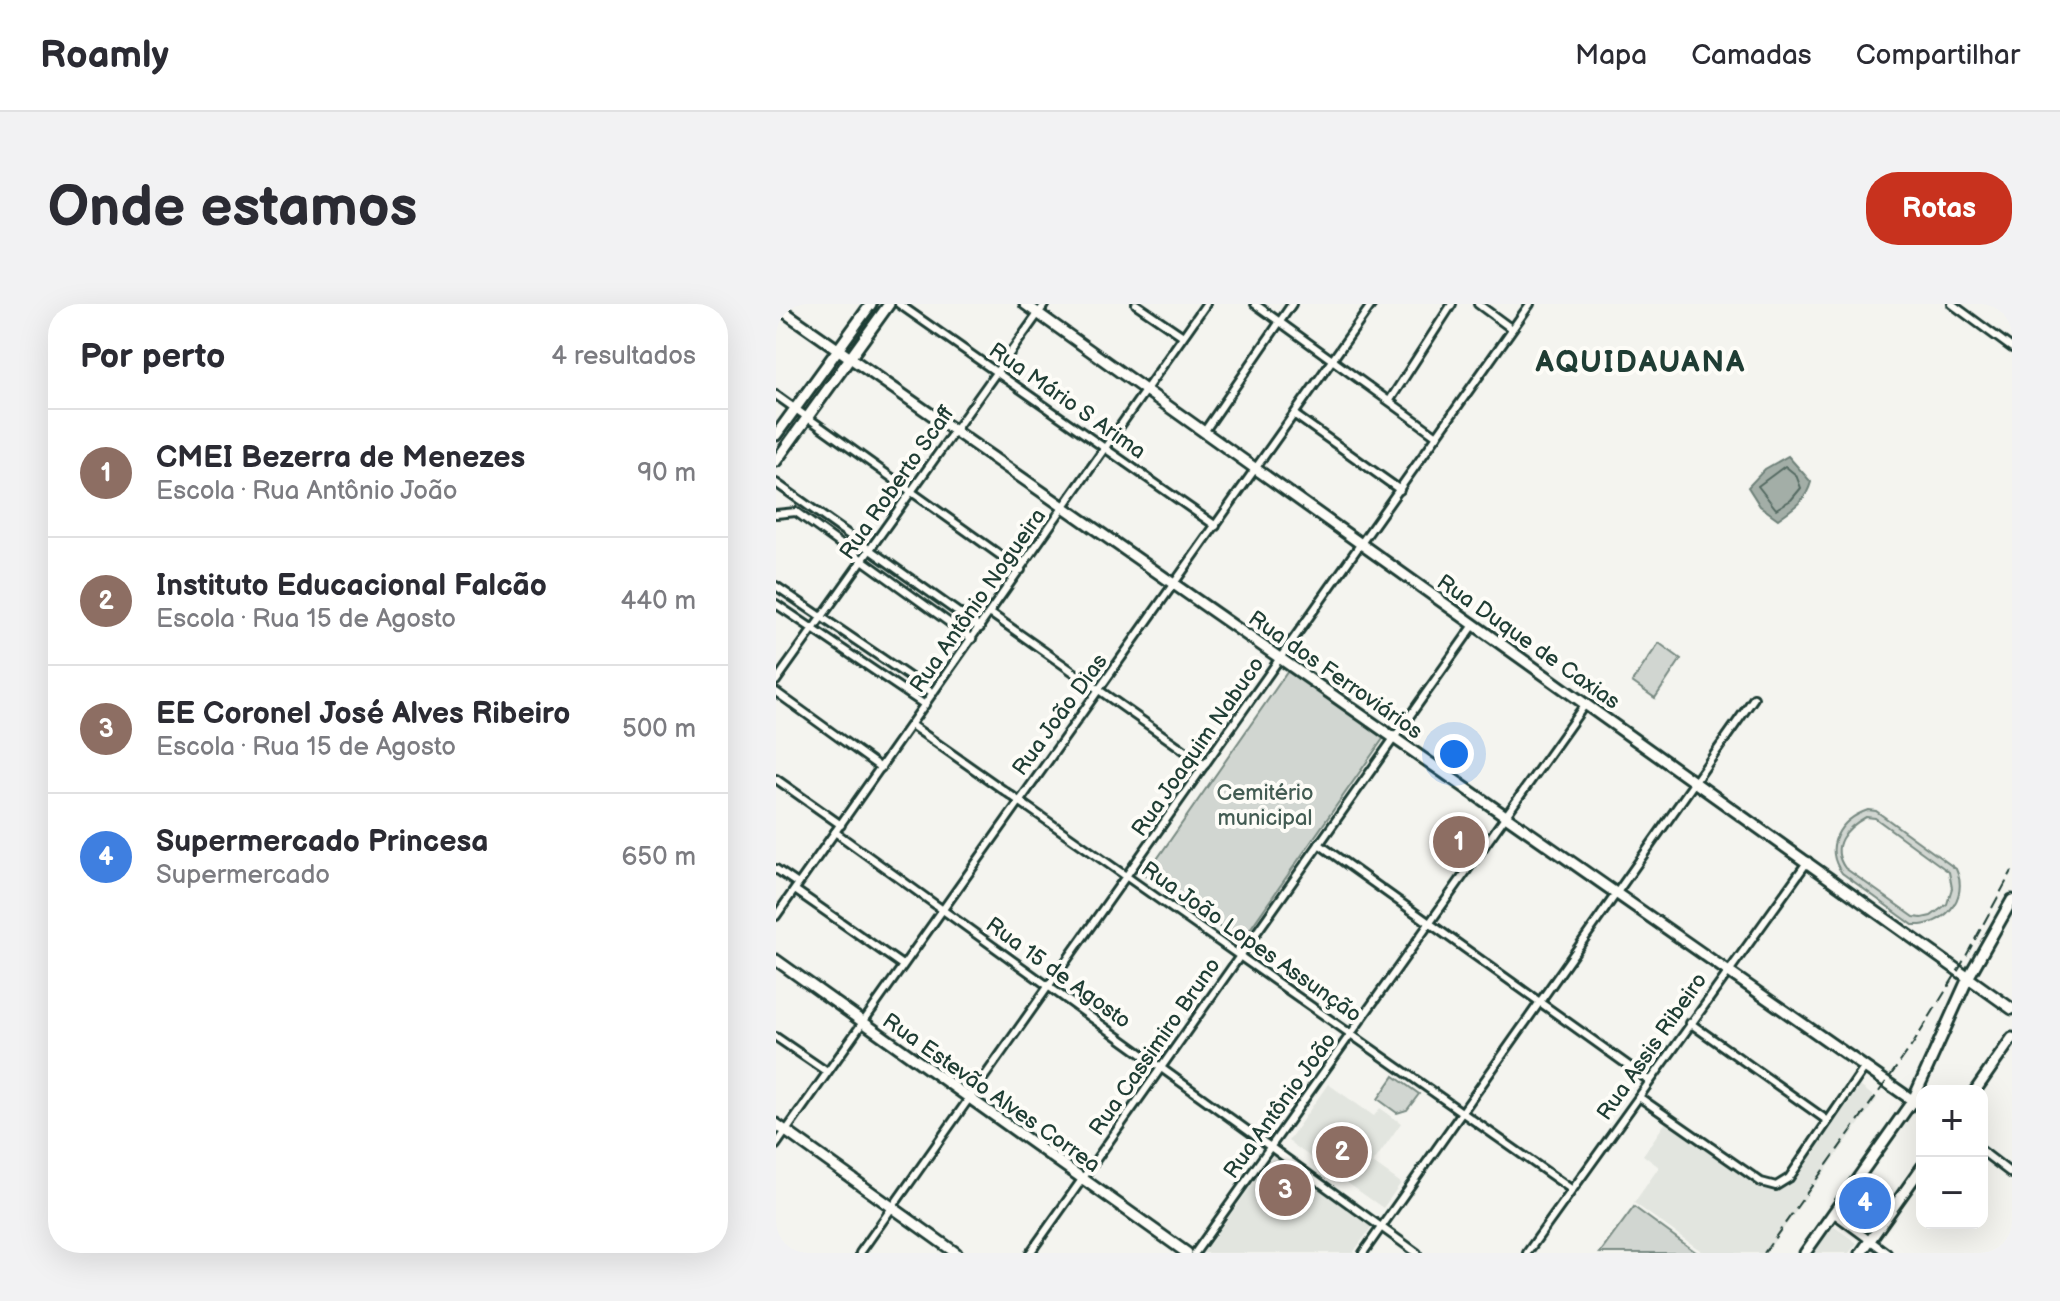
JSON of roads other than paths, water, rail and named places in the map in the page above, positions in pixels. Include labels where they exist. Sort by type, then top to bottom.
[{"type":"main road","points":[[776,435],[871,304]]},
{"type":"main road","points":[[776,461],[889,304]]},
{"type":"main road","name":"Rua Duque de Caxias","points":[[1025,304],[2012,1009]]},
{"type":"main road","name":"Rua dos Ferroviários","points":[[776,306],[1916,1102]]},
{"type":"main road","points":[[1925,1085],[1968,978],[2012,900]]},
{"type":"main road","name":"Rua Estevão Alves Correa","points":[[776,960],[1187,1253]]},
{"type":"main road","points":[[1979,1085],[2012,1038]]},
{"type":"main road","points":[[1805,1253],[1916,1106]]},
{"type":"main road","points":[[776,1124],[956,1253]]},
{"type":"main road","points":[[1861,1253],[1916,1175]]},
{"type":"street","name":"Rua Mário S Arima","points":[[899,304],[1216,526]]},
{"type":"street","name":"Rua Roberto Scaff","points":[[776,681],[1045,304]]},
{"type":"street","points":[[1136,304],[1183,336]]},
{"type":"street","name":"Rua Antônio Nogueira","points":[[776,916],[1206,304]]},
{"type":"street","points":[[1255,304],[1437,436]]},
{"type":"street","points":[[1204,432],[1292,304]]},
{"type":"street","name":"Rua João Dias","points":[[776,1145],[1372,304]]},
{"type":"street","points":[[1390,400],[1452,304]]},
{"type":"street","points":[[1478,304],[1512,329]]},
{"type":"street","name":"Rua Joaquim Nabuco","points":[[860,1253],[1530,304]]},
{"type":"street","points":[[1952,304],[2012,348]]},
{"type":"street","points":[[776,395],[1021,570]]},
{"type":"street","points":[[1295,415],[1400,490]]},
{"type":"street","points":[[776,483],[980,628]]},
{"type":"street","points":[[776,514],[796,512],[972,639]]},
{"type":"street","points":[[776,586],[933,693]]},
{"type":"street","points":[[776,604],[925,705]]},
{"type":"street","points":[[990,613],[1205,765]]},
{"type":"street","name":"Rua Cassimiro Bruno","points":[[1030,1253],[1474,625]]},
{"type":"street","points":[[776,692],[881,768]]},
{"type":"street","points":[[1363,1253],[1754,698]]},
{"type":"street","name":"Rua Antônio João","points":[[1195,1253],[1586,703]]},
{"type":"street","name":"Rua João Lopes Assunção","points":[[911,725],[1571,1189]]},
{"type":"street","points":[[776,779],[841,825]]},
{"type":"street","name":"Rua 15 de Agosto","points":[[835,832],[1417,1253]]},
{"type":"street","points":[[1319,844],[1650,1081]]},
{"type":"street","name":"Rua Assis Ribeiro","points":[[1527,1253],[1808,861]]},
{"type":"street","points":[[776,869],[902,965]]},
{"type":"street","points":[[1690,1023],[1828,1121]]},
{"type":"street","points":[[776,1037],[827,1072]]},
{"type":"street","points":[[1639,1097],[1761,1182],[1776,1186],[1789,1178],[1865,1067]]},
{"type":"street","points":[[1988,1156],[2012,1174]]},
{"type":"street","points":[[1833,1213],[1887,1253]]},
{"type":"water","points":[[1788,456],[1811,482],[1802,499],[1778,519],[1760,506],[1748,487],[1765,469]]},
{"type":"railway","points":[[1764,1253],[1913,1044],[1959,969],[2012,871]]},
{"type":"place","name":"CMEI Bezerra de Menezes","points":[[1459,842]]},
{"type":"place","name":"Instituto Educacional Falcão","points":[[1342,1152]]},
{"type":"place","name":"EE Coronel José Alves Ribeiro","points":[[1285,1190]]},
{"type":"place","name":"Supermercado Princesa","points":[[1865,1203]]},
{"type":"district","name":"AQUIDAUANA","points":[[1641,362]]},
{"type":"park label","name":"Cemitério municipal","points":[[1265,804]]}]
